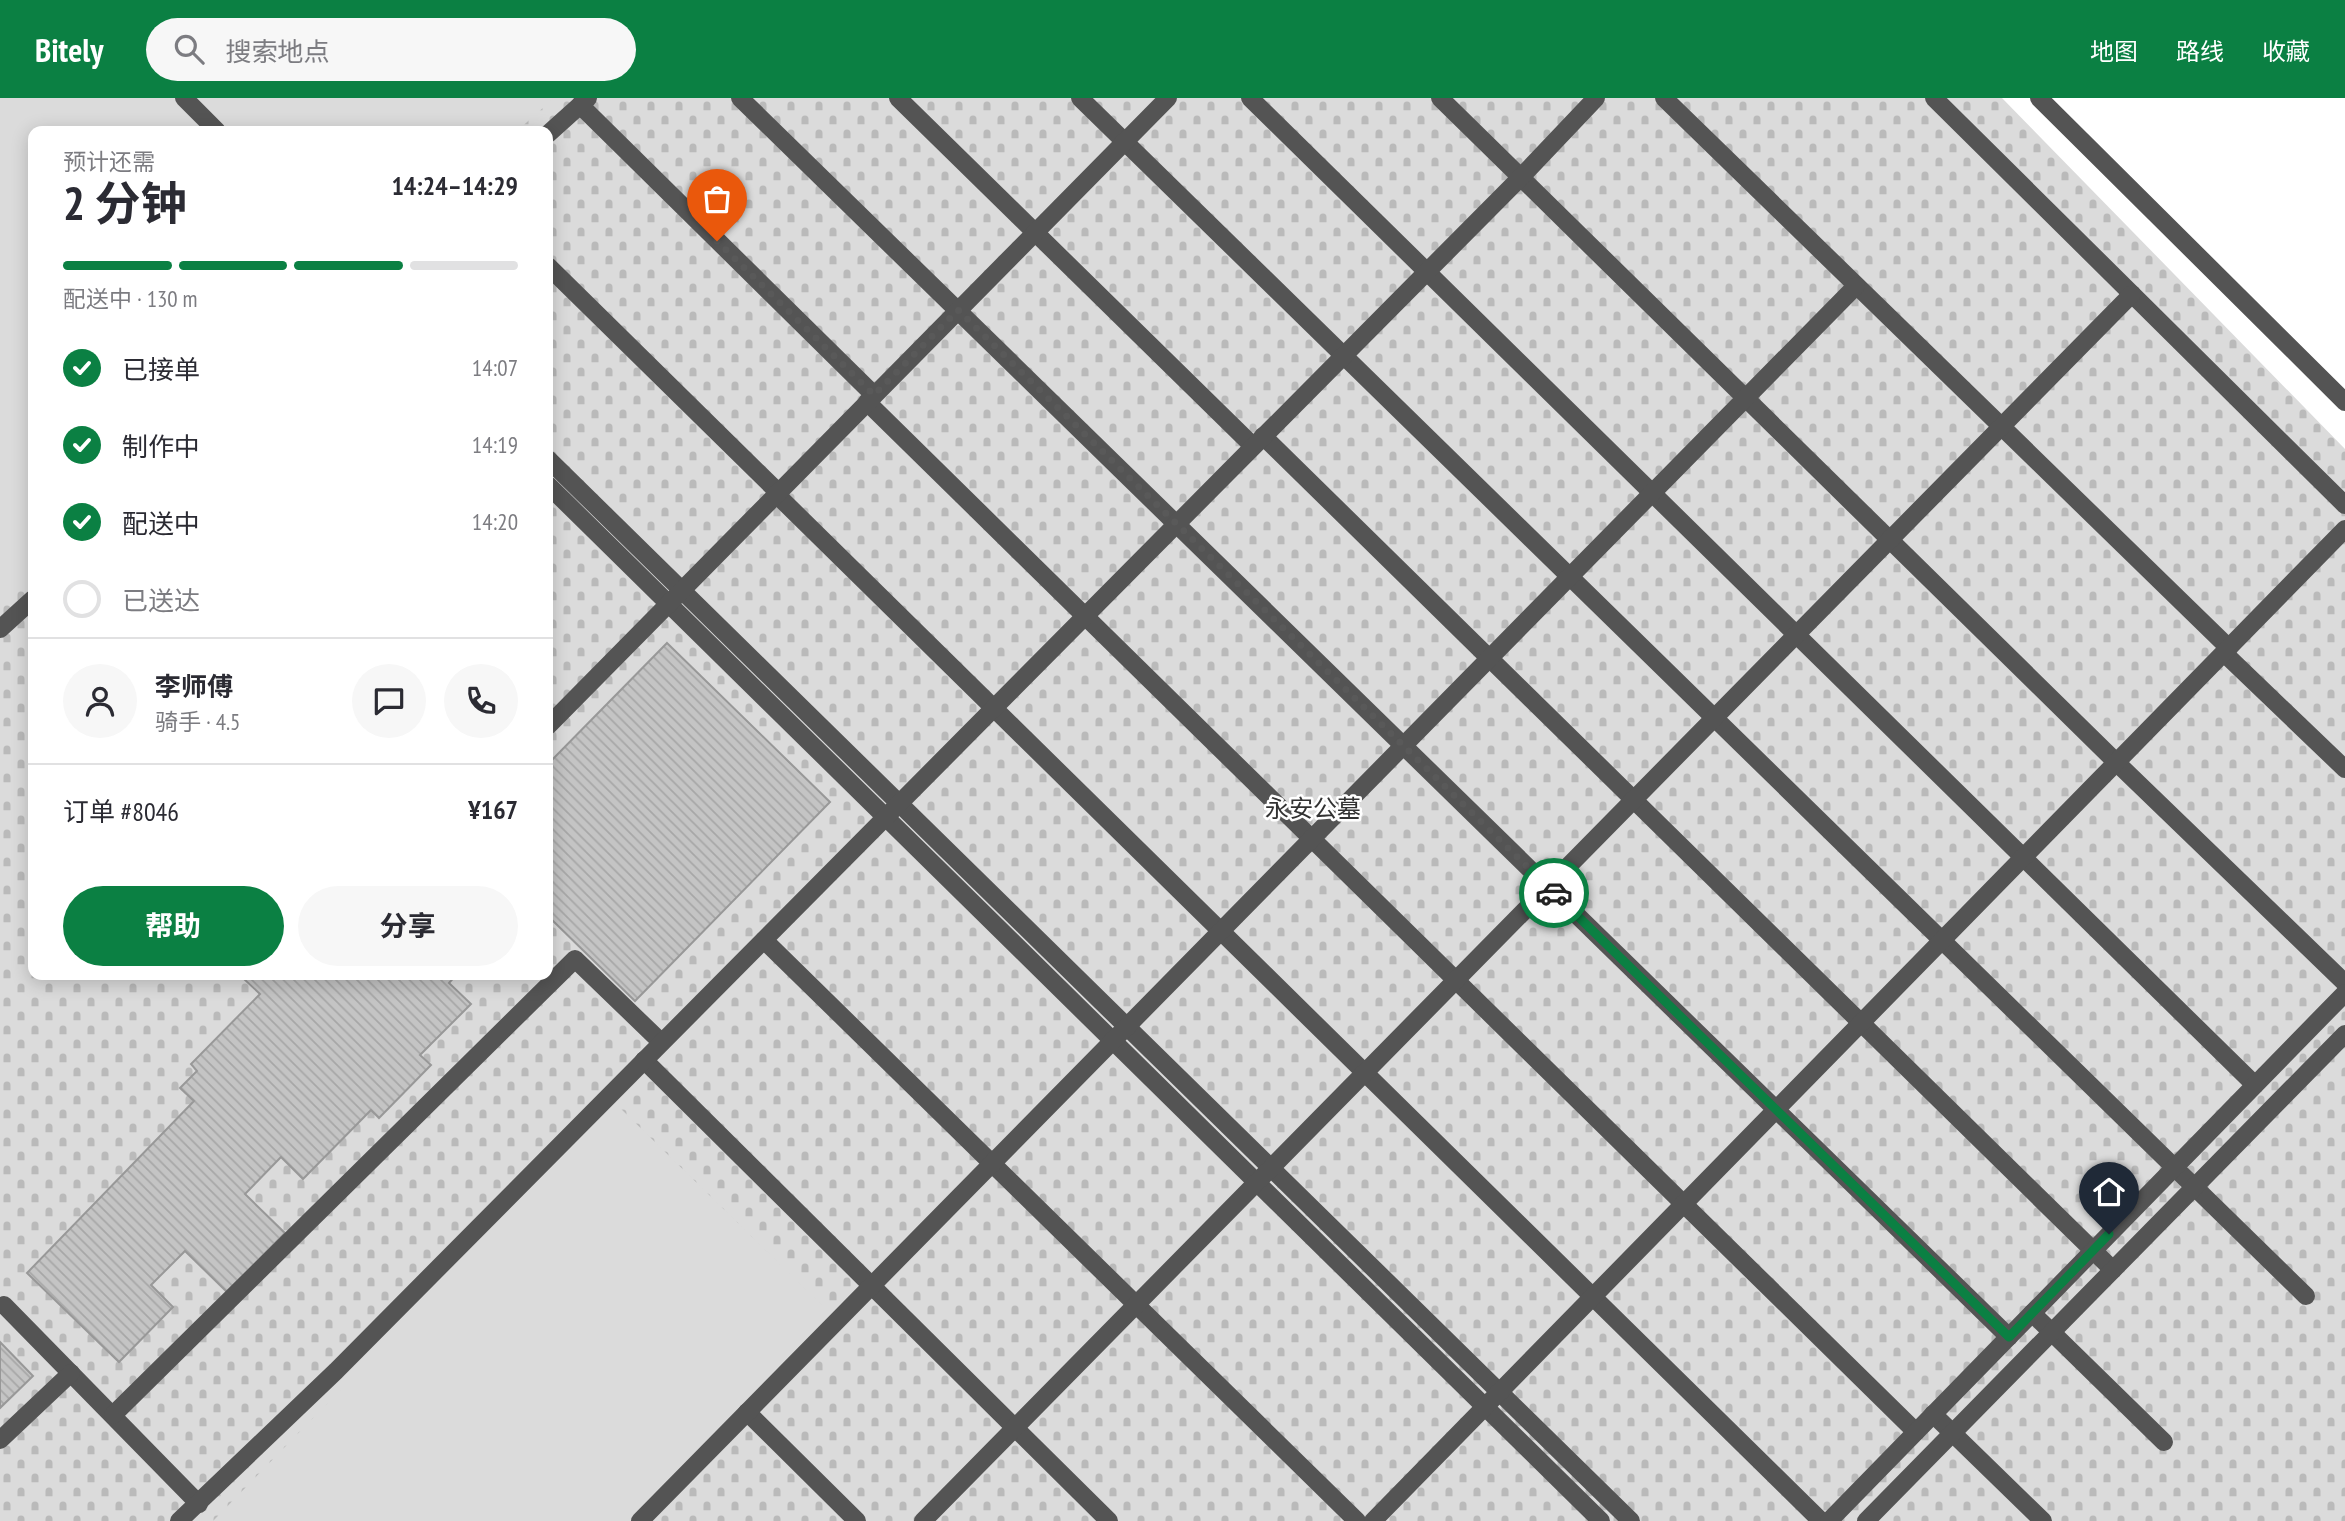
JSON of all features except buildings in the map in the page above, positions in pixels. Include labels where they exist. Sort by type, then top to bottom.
[{"type":"street","points":[[184,98],[212,126]]},
{"type":"street","points":[[740,98],[2009,1337]]},
{"type":"street","points":[[898,98],[1035,232],[1489,658],[2113,1270]]},
{"type":"street","points":[[1080,98],[2306,1296]]},
{"type":"street","points":[[553,721],[1168,98]]},
{"type":"street","points":[[1250,98],[2255,1085]]},
{"type":"street","points":[[1440,98],[2116,762],[2345,983]]},
{"type":"street","points":[[179,1521],[336,1371],[1521,177],[1596,98]]},
{"type":"street","points":[[1664,98],[2001,427],[2345,769]]},
{"type":"street","points":[[1934,98],[2345,505]]},
{"type":"street","points":[[2039,98],[2345,402]]},
{"type":"street","points":[[553,130],[584,102],[871,399],[1085,615],[1916,1432]]},
{"type":"street","points":[[553,271],[775,495],[1593,1297],[1830,1520],[2345,993]]},
{"type":"street","points":[[648,1518],[747,1412],[1856,286]]},
{"type":"street","points":[[553,287],[775,495]]},
{"type":"street","points":[[923,1521],[2132,294]]},
{"type":"street","points":[[553,464],[1631,1521]]},
{"type":"street","points":[[553,490],[1601,1521]]},
{"type":"street","points":[[1373,1521],[2345,529]]},
{"type":"street","points":[[0,629],[28,604]]},
{"type":"street","points":[[764,940],[1357,1521]]},
{"type":"street","points":[[113,1415],[575,959],[661,1042]]},
{"type":"street","points":[[1866,1521],[2194,1187],[2342,1043],[2316,1024]]},
{"type":"street","points":[[644,1060],[1109,1521]]},
{"type":"street","points":[[4,1305],[199,1504]]},
{"type":"street","points":[[2032,1313],[2164,1442]]},
{"type":"street","points":[[0,1440],[71,1373]]},
{"type":"street","points":[[747,1412],[857,1521]]},
{"type":"street","points":[[1933,1414],[2043,1521]]},
{"type":"green space","name":"永安公墓","points":[[0,98],[2002,98],[2345,449],[2345,1521],[0,1521]]},
{"type":"green space","points":[[0,98],[554,98],[523,126],[28,126],[28,580],[0,605]]},
{"type":"green space","points":[[617,1105],[831,1314],[628,1521],[213,1521]]},
{"type":"way so far","points":[[717,241],[874,395],[958,310],[1554,893]]},
{"type":"route","points":[[1554,893],[2009,1337],[2109,1234]]}]
